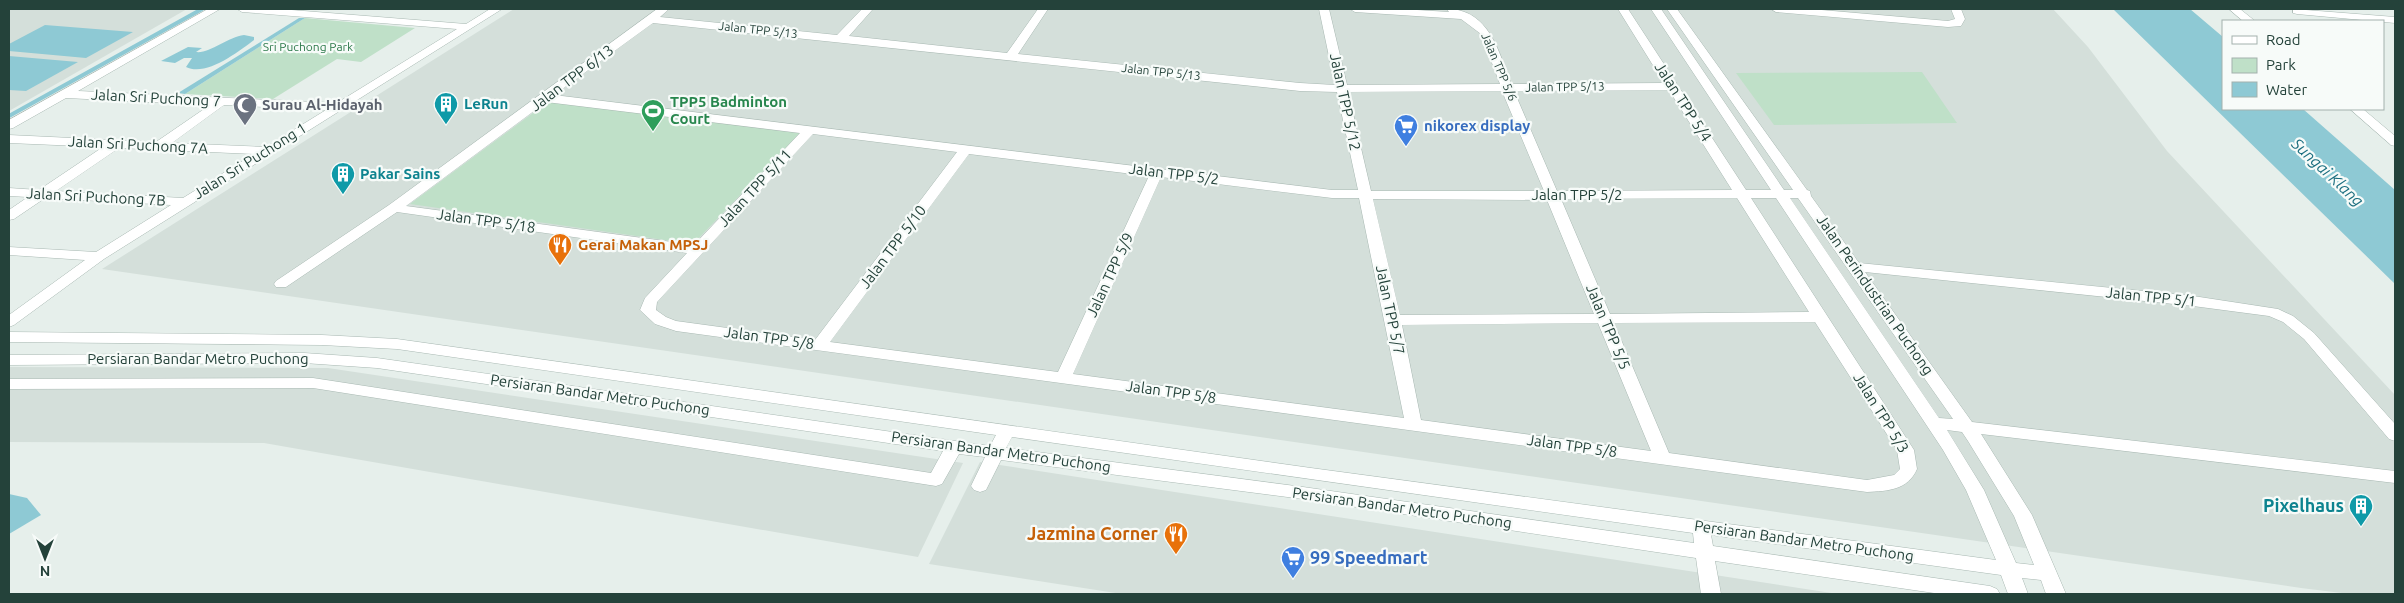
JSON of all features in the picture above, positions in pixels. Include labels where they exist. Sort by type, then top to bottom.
[{"type":"street","points":[[9,125],[215,9]]},
{"type":"street","points":[[242,9],[468,27]]},
{"type":"street","points":[[334,16],[346,9]]},
{"type":"street","name":"Jalan Sri Puchong 1","points":[[9,322],[99,256],[498,9]]},
{"type":"street","name":"Jalan TPP 6/13","points":[[282,284],[394,208],[546,98],[664,9]]},
{"type":"street","points":[[840,38],[868,9]]},
{"type":"street","points":[[1011,56],[1043,9]]},
{"type":"street","name":"Jalan TPP 5/12","points":[[1324,9],[1365,195]]},
{"type":"street","points":[[1355,9],[1464,16]]},
{"type":"street","name":"Jalan TPP 5/6","points":[[1452,9],[1486,33],[1507,88],[1553,195]]},
{"type":"street","name":"Jalan TPP 5/4","points":[[1623,9],[1743,194]]},
{"type":"street","name":"Jalan Perindustrian Puchong","points":[[1656,9],[1935,423],[1975,490],[1996,535],[2000,567],[2018,594]]},
{"type":"street","name":"Jalan Perindustrian Puchong","points":[[1672,9],[1708,62],[1805,194],[1967,427],[2024,515],[2056,594]]},
{"type":"street","points":[[1776,9],[1957,24],[1960,19],[1956,9]]},
{"type":"street","points":[[2234,9],[2249,20]]},
{"type":"street","points":[[2297,11],[2395,20]]},
{"type":"street","name":"Jalan TPP 5/13","points":[[650,19],[1286,86],[1342,89],[1673,86]]},
{"type":"street","name":"Jalan Sri Puchong 7","points":[[64,94],[337,107]]},
{"type":"street","name":"Jalan TPP 5/2","points":[[546,98],[1316,192],[1365,195],[1805,194]]},
{"type":"street","points":[[158,146],[221,102]]},
{"type":"street","points":[[2357,110],[2395,142]]},
{"type":"street","name":"Jalan TPP 5/11","points":[[661,290],[696,250],[810,130]]},
{"type":"street","name":"Jalan Sri Puchong 7A","points":[[9,139],[267,151]]},
{"type":"street","points":[[9,216],[116,144]]},
{"type":"street","name":"Jalan TPP 5/10","points":[[819,345],[966,149]]},
{"type":"street","name":"Jalan TPP 5/9","points":[[1063,378],[1157,172]]},
{"type":"street","name":"Jalan Sri Puchong 7B","points":[[9,192],[184,202]]},
{"type":"street","name":"Jalan TPP 5/3","points":[[1722,466],[1867,486],[1896,483],[1904,478],[1909,469],[1909,460],[1905,450],[1743,194]]},
{"type":"street","name":"Jalan TPP 5/7","points":[[1365,195],[1414,426]]},
{"type":"street","name":"Jalan TPP 5/5","points":[[1553,195],[1664,459]]},
{"type":"street","name":"Jalan TPP 5/18","points":[[394,208],[696,250]]},
{"type":"street","points":[[9,251],[99,256]]},
{"type":"street","name":"Jalan TPP 5/1","points":[[1856,267],[2193,301],[2273,312],[2288,319],[2309,336],[2395,435]]},
{"type":"street","name":"Jalan TPP 5/8","points":[[661,290],[650,302],[648,310],[652,317],[662,322],[1414,426],[1722,466]]},
{"type":"street","points":[[1393,320],[1820,317]]},
{"type":"street","name":"Persiaran Bandar Metro Puchong","points":[[9,337],[360,341],[2047,574]]},
{"type":"street","name":"Persiaran Bandar Metro Puchong","points":[[9,360],[341,359],[996,453],[1303,493],[1990,594]]},
{"type":"street","points":[[9,384],[313,384],[936,480],[954,447]]},
{"type":"street","points":[[1935,423],[2395,477]]},
{"type":"street","points":[[980,486],[1006,430]]},
{"type":"street","points":[[1701,527],[1711,594]]},
{"type":"shaded area","points":[[9,9],[187,9],[9,111]]},
{"type":"shaded area","points":[[514,9],[2053,9],[2088,47],[2167,151],[2395,395],[2395,594],[2350,594],[2301,588],[102,269]]},
{"type":"shaded area","points":[[9,367],[328,368],[963,463],[918,557],[264,443],[9,442]]},
{"type":"shaded area","points":[[980,462],[1838,594],[1122,594],[929,564]]},
{"type":"green space","name":"Sri Puchong Park","points":[[305,18],[415,28],[361,62],[337,59],[273,99],[185,94]]},
{"type":"green space","points":[[1922,72],[1957,123],[1774,125],[1736,73]]},
{"type":"green space","points":[[548,102],[800,133],[693,244],[410,204]]},
{"type":"water","name":"Sungai Klang","points":[[2113,9],[2190,9],[2222,36],[2222,110],[2304,110],[2395,190],[2395,284]]},
{"type":"water","points":[[299,18],[305,18],[185,94],[178,93]]},
{"type":"water","points":[[45,25],[133,32],[86,58],[9,51],[9,44]]},
{"type":"water","points":[[244,35],[254,37],[254,40],[222,62],[203,69],[186,67],[192,58],[184,58],[175,63],[161,61],[188,47],[202,48],[196,52],[201,52]]},
{"type":"water","points":[[9,56],[78,62],[26,91],[9,90]]},
{"type":"water","points":[[9,494],[27,498],[41,515],[9,534]]},
{"type":"waterway","points":[[9,116],[202,9]]},
{"type":"place","name":"LeRun","points":[[446,125]]},
{"type":"place","name":"Surau Al-Hidayah","points":[[245,126]]},
{"type":"place","name":"TPP5 Badminton Court","points":[[653,132]]},
{"type":"place","name":"nikorex display","points":[[1406,147]]},
{"type":"place","name":"Pakar Sains","points":[[343,195]]},
{"type":"place","name":"Gerai Makan MPSJ","points":[[560,266]]},
{"type":"place","name":"Pixelhaus","points":[[2361,527]]},
{"type":"place","name":"Jazmina Corner","points":[[1176,555]]},
{"type":"place","name":"99 Speedmart","points":[[1293,579]]}]
